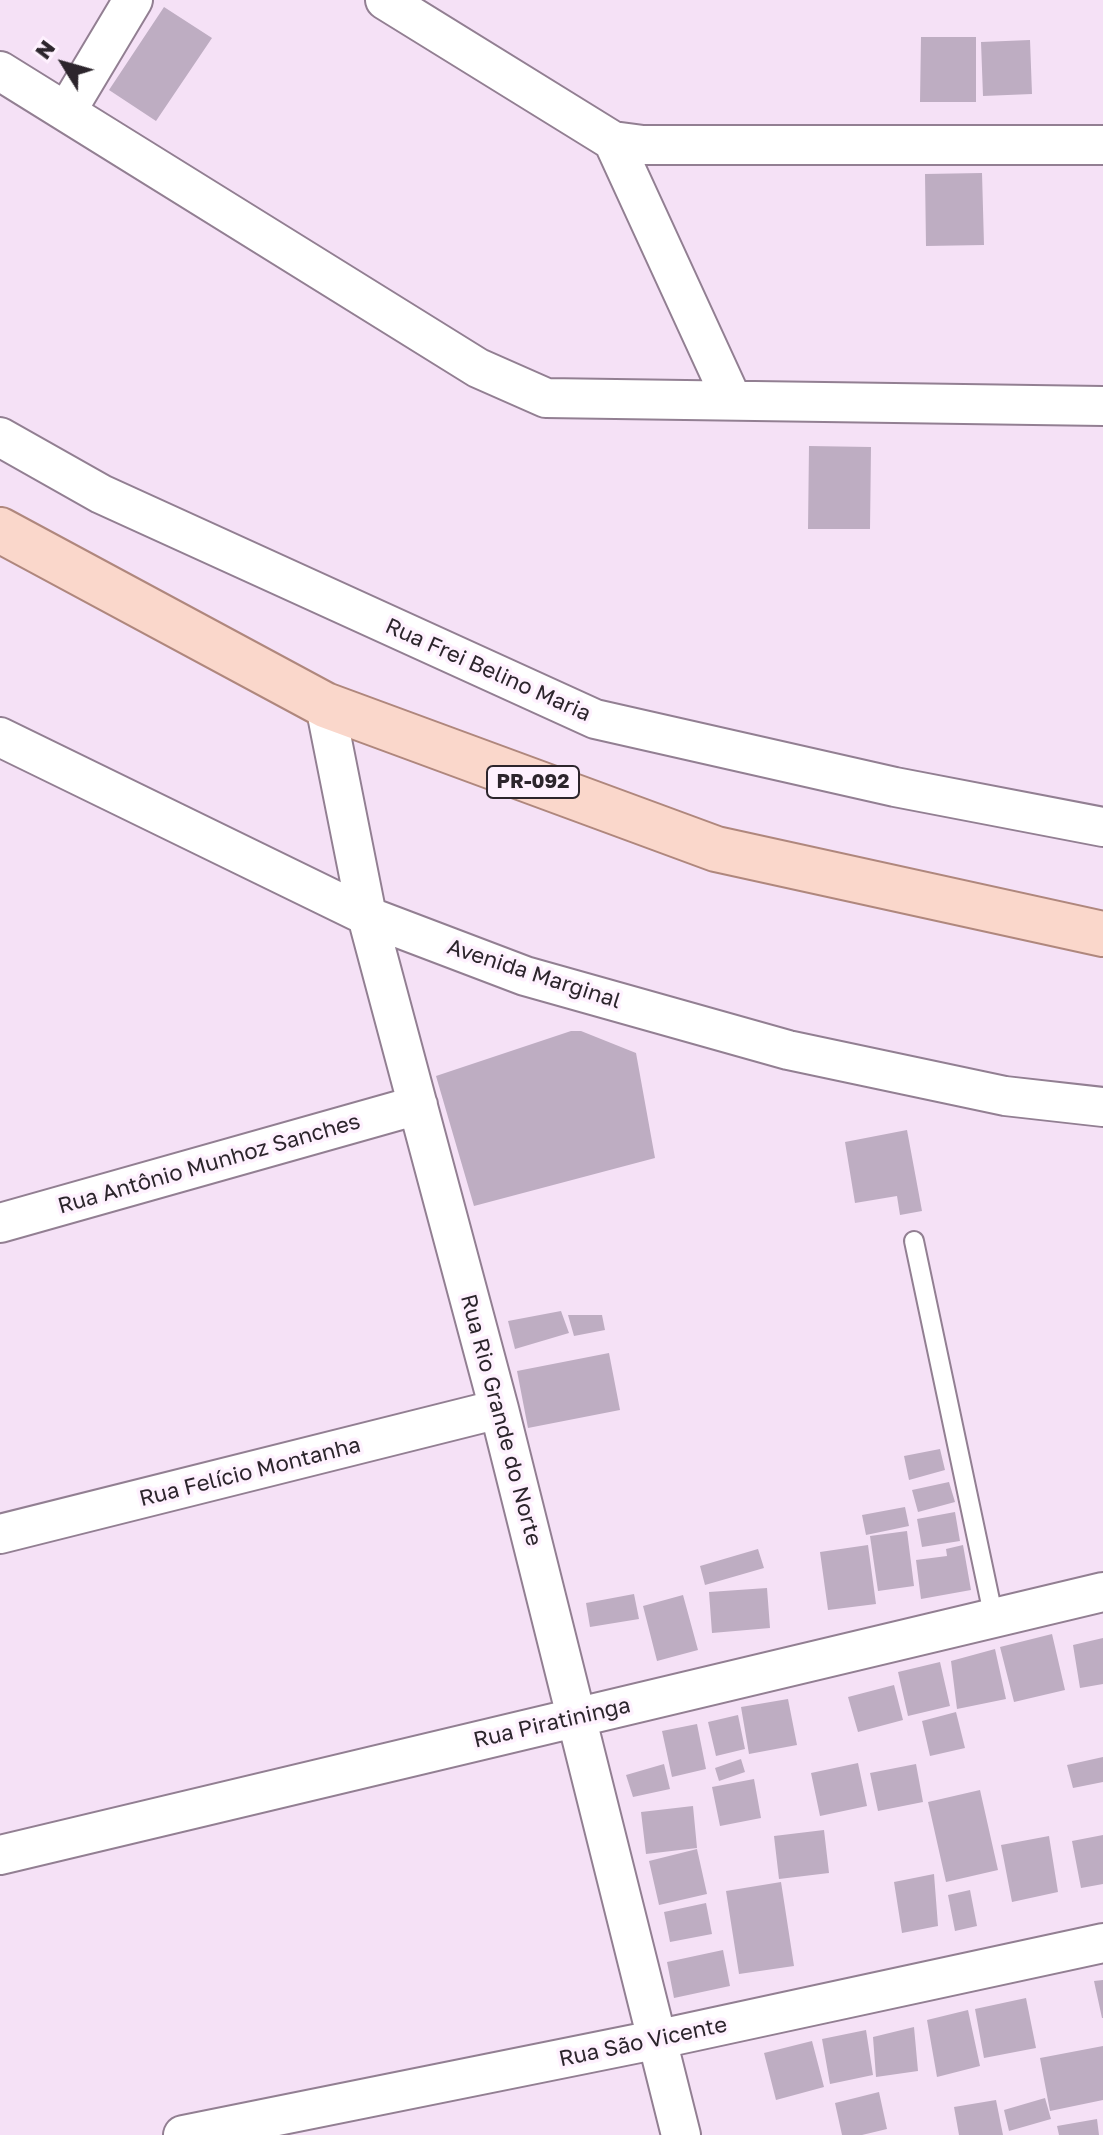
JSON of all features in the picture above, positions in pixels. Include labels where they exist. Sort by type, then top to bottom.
[{"type":"main road","name":"PR-092","points":[[0,530],[325,705],[716,849],[1103,934]]},
{"type":"street","points":[[66,112],[133,0]]},
{"type":"street","points":[[385,0],[613,141],[643,145],[1103,145]]},
{"type":"street","points":[[0,71],[478,368],[546,398],[1103,406]]},
{"type":"street","points":[[613,141],[732,400]]},
{"type":"street","name":"Rua Frei Belino Maria","points":[[0,437],[101,494],[595,719],[895,787],[1103,827]]},
{"type":"street","name":"Rua Rio Grande do Norte","points":[[325,705],[367,916],[499,1409],[681,2135]]},
{"type":"street","name":"Avenida Marginal","points":[[0,737],[367,916],[525,976],[788,1050],[1005,1096],[1103,1107]]},
{"type":"street","name":"Rua Antônio Munhoz Sanches","points":[[0,1223],[418,1105]]},
{"type":"street","name":"Rua Felício Montanha","points":[[0,1534],[499,1409]]},
{"type":"street","name":"Rua Piratininga","points":[[0,1855],[1103,1592]]},
{"type":"street","name":"Rua São Vicente","points":[[183,2135],[659,2039],[1103,1943]]},
{"type":"lane","points":[[914,1241],[994,1619]]},
{"type":"building","points":[[164,7],[212,38],[156,121],[109,90]]},
{"type":"building","points":[[921,37],[976,37],[976,102],[920,102]]},
{"type":"building","points":[[1030,40],[1032,94],[983,96],[981,42]]},
{"type":"building","points":[[982,173],[984,245],[926,246],[925,174]]},
{"type":"building","points":[[809,446],[871,447],[870,529],[808,529]]},
{"type":"building","points":[[571,1031],[581,1031],[636,1053],[655,1158],[474,1206],[436,1076]]},
{"type":"building","points":[[907,1130],[922,1211],[900,1215],[897,1196],[855,1203],[845,1142]]},
{"type":"building","points":[[561,1311],[569,1333],[515,1349],[508,1321]]},
{"type":"building","points":[[568,1315],[602,1315],[605,1330],[574,1336]]},
{"type":"building","points":[[609,1353],[620,1410],[528,1428],[517,1371]]},
{"type":"building","points":[[940,1449],[945,1470],[909,1480],[904,1456]]},
{"type":"building","points":[[949,1482],[955,1502],[918,1512],[912,1490]]},
{"type":"building","points":[[905,1507],[909,1526],[866,1535],[862,1515]]},
{"type":"building","points":[[955,1512],[960,1541],[922,1547],[917,1519]]},
{"type":"building","points":[[907,1531],[914,1586],[878,1591],[870,1536]]},
{"type":"building","points":[[868,1545],[876,1604],[828,1610],[820,1552]]},
{"type":"building","points":[[963,1545],[971,1590],[921,1599],[916,1560],[947,1556],[946,1549]]},
{"type":"building","points":[[758,1549],[764,1568],[705,1585],[700,1566]]},
{"type":"building","points":[[767,1588],[770,1628],[712,1633],[709,1592]]},
{"type":"building","points":[[634,1594],[639,1619],[590,1627],[586,1603]]},
{"type":"building","points":[[683,1595],[698,1650],[657,1661],[643,1606]]},
{"type":"building","points":[[1052,1634],[1065,1690],[1014,1702],[1000,1647]]},
{"type":"building","points":[[1103,1638],[1103,1684],[1080,1688],[1073,1645]]},
{"type":"building","points":[[995,1649],[1006,1699],[957,1709],[951,1661]]},
{"type":"building","points":[[940,1662],[950,1706],[908,1716],[898,1672]]},
{"type":"building","points":[[894,1685],[903,1720],[858,1732],[848,1697]]},
{"type":"building","points":[[788,1699],[797,1745],[749,1754],[741,1707]]},
{"type":"building","points":[[956,1712],[965,1748],[930,1756],[922,1721]]},
{"type":"building","points":[[738,1715],[745,1749],[716,1756],[708,1722]]},
{"type":"building","points":[[697,1724],[706,1769],[672,1777],[662,1731]]},
{"type":"building","points":[[1103,1757],[1103,1782],[1073,1788],[1067,1765]]},
{"type":"building","points":[[741,1759],[745,1772],[719,1781],[715,1768]]},
{"type":"building","points":[[858,1763],[867,1806],[820,1816],[811,1773]]},
{"type":"building","points":[[664,1764],[670,1789],[633,1797],[626,1775]]},
{"type":"building","points":[[916,1764],[923,1802],[878,1811],[870,1773]]},
{"type":"building","points":[[754,1779],[761,1818],[720,1826],[712,1787]]},
{"type":"building","points":[[980,1790],[998,1870],[946,1882],[928,1802]]},
{"type":"building","points":[[693,1806],[697,1848],[646,1854],[641,1812]]},
{"type":"building","points":[[824,1830],[829,1873],[779,1879],[774,1836]]},
{"type":"building","points":[[1103,1835],[1103,1884],[1081,1888],[1072,1841]]},
{"type":"building","points":[[1049,1836],[1058,1892],[1012,1902],[1001,1845]]},
{"type":"building","points":[[697,1849],[707,1894],[659,1905],[649,1861]]},
{"type":"building","points":[[934,1874],[938,1926],[902,1933],[894,1882]]},
{"type":"building","points":[[781,1882],[794,1966],[739,1974],[726,1891]]},
{"type":"building","points":[[970,1890],[977,1926],[955,1931],[948,1895]]},
{"type":"building","points":[[706,1903],[712,1934],[670,1942],[664,1912]]},
{"type":"building","points":[[723,1950],[730,1986],[674,1998],[667,1962]]},
{"type":"building","points":[[1103,1980],[1103,2018],[1102,2018],[1094,1981]]},
{"type":"building","points":[[1026,1998],[1036,2048],[984,2058],[975,2009]]},
{"type":"building","points":[[968,2010],[980,2066],[937,2077],[927,2020]]},
{"type":"building","points":[[914,2027],[918,2071],[876,2077],[873,2037]]},
{"type":"building","points":[[866,2030],[873,2075],[830,2084],[822,2039]]},
{"type":"building","points":[[812,2041],[824,2087],[776,2100],[764,2053]]},
{"type":"building","points":[[1103,2046],[1103,2100],[1050,2111],[1040,2058]]},
{"type":"building","points":[[879,2092],[887,2129],[862,2135],[842,2135],[835,2103]]},
{"type":"building","points":[[1045,2098],[1051,2119],[1009,2131],[1004,2110]]},
{"type":"building","points":[[996,2100],[1003,2135],[959,2135],[954,2107]]},
{"type":"building","points":[[1097,2119],[1099,2135],[1059,2135],[1057,2126]]}]
